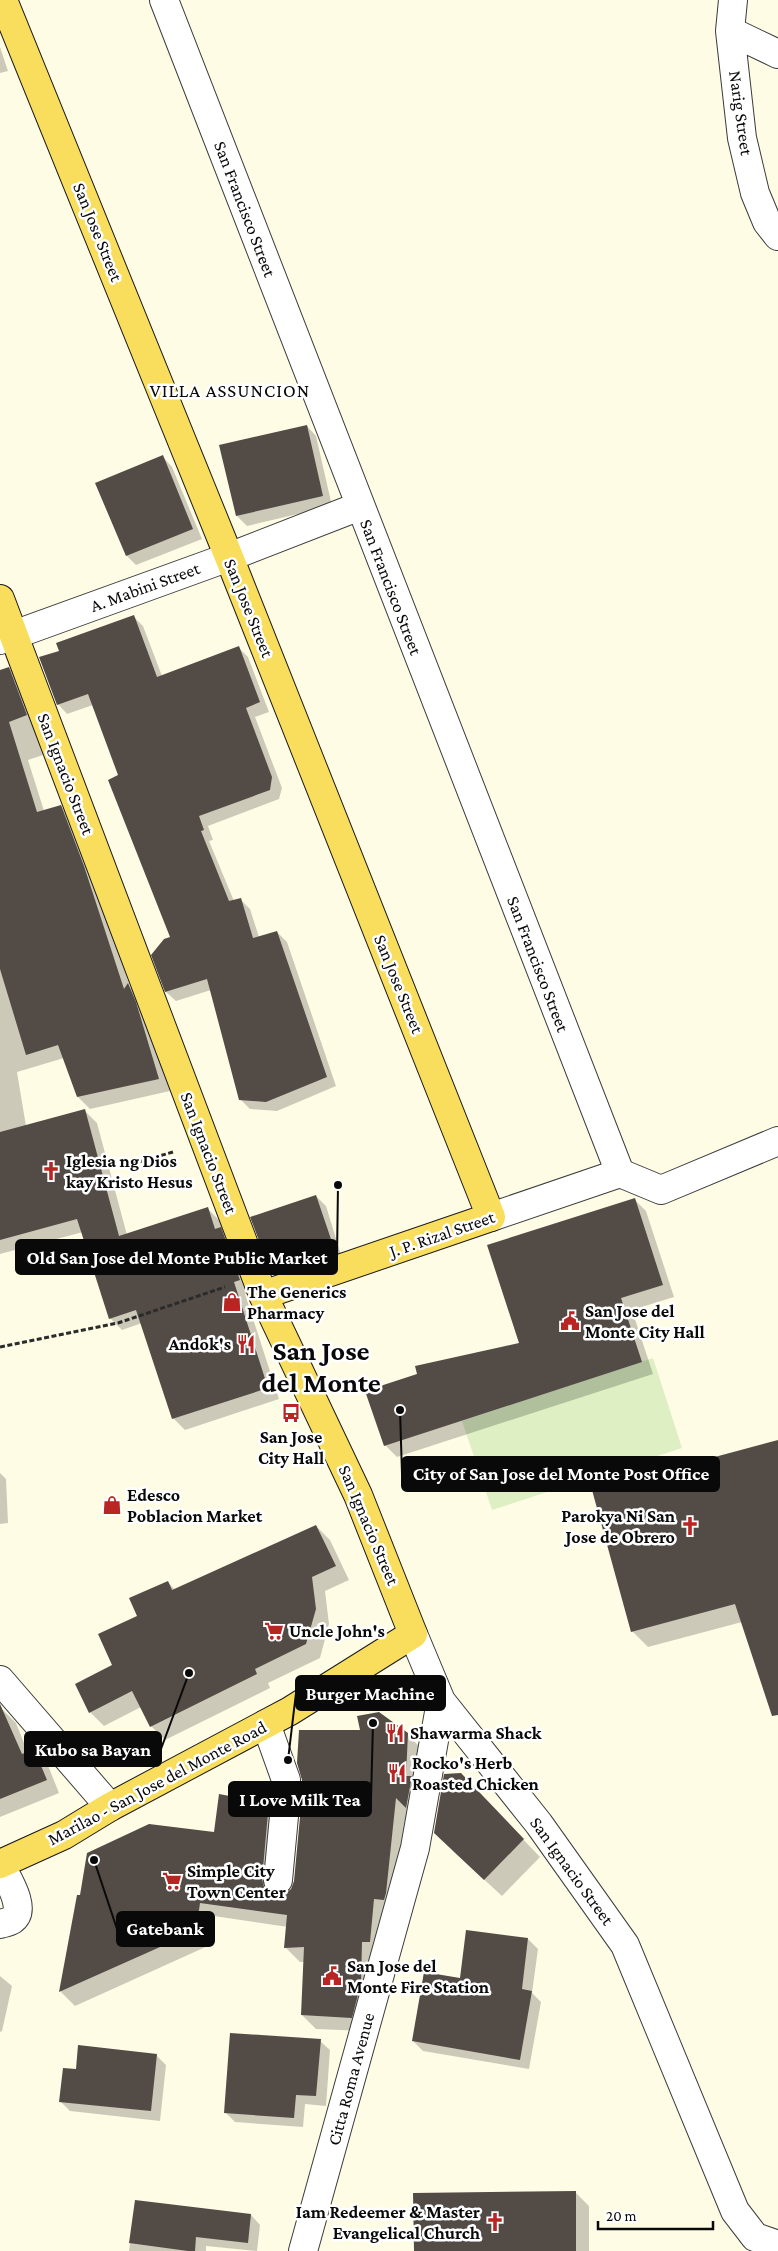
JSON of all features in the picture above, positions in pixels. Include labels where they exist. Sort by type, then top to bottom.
[{"type":"main road","name":"San Jose Street","points":[[4,0],[229,557],[491,1217]]},
{"type":"main road","name":"San Ignacio Street","points":[[0,599],[7,637],[260,1286],[358,1495],[413,1634]]},
{"type":"main road","name":"J. P. Rizal Street","points":[[260,1286],[491,1217]]},
{"type":"main road","name":"Marilao - San Jose del Monte Road","points":[[0,1864],[64,1835],[110,1808],[290,1711],[413,1634]]},
{"type":"street","name":"San Francisco Street","points":[[164,0],[620,1173]]},
{"type":"street","name":"Narig Street","points":[[733,0],[730,31],[742,138],[754,193],[772,229]]},
{"type":"street","points":[[730,31],[778,54]]},
{"type":"street","name":"A. Mabini Street","points":[[7,637],[229,557],[360,506]]},
{"type":"street","points":[[620,1173],[661,1190],[778,1141]]},
{"type":"street","name":"J. P. Rizal Street","points":[[491,1217],[620,1173]]},
{"type":"street","name":"San Ignacio Street","points":[[413,1634],[441,1701],[539,1824],[624,1945],[735,2211],[762,2244]]},
{"type":"street","points":[[0,1680],[110,1808]]},
{"type":"street","name":"Citta Roma Avenue","points":[[303,2251],[415,1848],[441,1701]]},
{"type":"street","points":[[266,1724],[286,1780],[278,1880]]},
{"type":"street","points":[[0,1864],[19,1904],[17,1913],[12,1920],[0,1924]]},
{"type":"path","points":[[125,1166],[205,1142]]},
{"type":"path","points":[[0,1347],[118,1323],[260,1286]]},
{"type":"green space","points":[[653,1358],[682,1448],[492,1510],[462,1421]]},
{"type":"building","points":[[307,425],[323,496],[236,516],[219,445]]},
{"type":"building","points":[[163,455],[193,529],[126,556],[95,483]]},
{"type":"building","points":[[134,615],[157,677],[239,646],[260,702],[246,708],[272,777],[270,790],[199,816],[204,830],[201,831],[229,901],[241,898],[253,938],[277,931],[327,1077],[266,1102],[239,1100],[207,979],[165,992],[151,955],[164,939],[170,937],[108,780],[118,775],[88,694],[57,705],[39,657],[59,651],[56,643]]},
{"type":"building","points":[[9,667],[27,715],[9,722],[37,812],[61,805],[84,866],[124,989],[128,983],[136,1002],[159,1079],[77,1097],[58,1045],[26,1055],[0,969],[0,670]]},
{"type":"building","points":[[85,1109],[119,1236],[208,1207],[215,1229],[221,1227],[240,1280],[234,1282],[268,1388],[172,1419],[136,1310],[109,1319],[77,1219],[0,1240],[0,1132]]},
{"type":"building","points":[[316,1195],[334,1248],[270,1269],[250,1217]]},
{"type":"building","points":[[635,1198],[663,1285],[621,1298],[642,1362],[384,1446],[365,1391],[417,1374],[415,1366],[519,1343],[487,1245]]},
{"type":"building","name":"Parokya Ni San Jose de Obrero","points":[[778,1440],[778,1715],[772,1716],[735,1604],[631,1632],[592,1490]]},
{"type":"building","points":[[316,1525],[336,1566],[312,1577],[316,1609],[306,1644],[255,1669],[257,1674],[150,1727],[132,1691],[89,1713],[75,1684],[112,1665],[98,1634],[137,1616],[129,1598],[168,1581],[172,1590]]},
{"type":"building","points":[[0,1704],[22,1754],[34,1749],[47,1780],[0,1799]]},
{"type":"building","points":[[379,1712],[408,1733],[406,1776],[412,1776],[406,1808],[396,1798],[386,1893],[384,1900],[374,1899],[370,1942],[362,1942],[361,1983],[352,2018],[301,2015],[304,1947],[284,1948],[287,1915],[200,1903],[196,1931],[59,1992],[77,1895],[80,1895],[87,1853],[149,1824],[214,1832],[219,1794],[240,1798],[241,1787],[270,1791],[262,1879],[264,1887],[269,1893],[277,1896],[285,1894],[291,1889],[294,1881],[302,1796],[302,1780],[297,1763],[299,1730],[360,1730],[357,1716]]},
{"type":"building","points":[[461,1773],[524,1839],[484,1880],[434,1833],[444,1774]]},
{"type":"building","points":[[466,1930],[528,1938],[522,1989],[532,1991],[520,2060],[412,2041],[424,1972],[460,1978]]},
{"type":"building","points":[[230,2033],[321,2039],[316,2096],[296,2095],[294,2118],[224,2113]]},
{"type":"building","points":[[78,2045],[157,2054],[151,2111],[59,2102],[63,2068],[76,2069]]},
{"type":"building","name":"Iam Redeemer & Master Evangelical Church","points":[[576,2191],[576,2251],[414,2251],[413,2193]]},
{"type":"building","points":[[135,2200],[251,2214],[248,2243],[196,2237],[195,2251],[188,2251],[129,2243]]},
{"type":"place","name":"Iglesia ng Dios kay Kristo Hesus","points":[[51,1171]]},
{"type":"place","name":"Old San Jose del Monte Public Market","points":[[338,1185]]},
{"type":"place","name":"The Generics Pharmacy","points":[[232,1302]]},
{"type":"place","name":"San Jose del Monte City Hall","points":[[570,1321]]},
{"type":"place","name":"Andok's","points":[[246,1344]]},
{"type":"place","name":"City of San Jose del Monte Post Office","points":[[400,1410]]},
{"type":"place","name":"San Jose City Hall","points":[[291,1413]]},
{"type":"place","name":"Edesco Poblacion Market","points":[[112,1505]]},
{"type":"place","name":"Parokya Ni San Jose de Obrero","points":[[690,1526]]},
{"type":"place","name":"Uncle John's","points":[[274,1631]]},
{"type":"place","name":"Kubo sa Bayan","points":[[189,1673]]},
{"type":"place","name":"I Love Milk Tea","points":[[373,1723]]},
{"type":"place","name":"Shawarma Shack","points":[[395,1733]]},
{"type":"place","name":"Burger Machine","points":[[288,1760]]},
{"type":"place","name":"Rocko's Herb Roasted Chicken","points":[[397,1773]]},
{"type":"place","name":"Gatebank","points":[[94,1860]]},
{"type":"place","name":"Simple City Town Center","points":[[172,1881]]},
{"type":"place","name":"San Jose del Monte Fire Station","points":[[332,1976]]},
{"type":"place","name":"Iam Redeemer & Master Evangelical Church","points":[[495,2222]]},
{"type":"district","name":"VILLA ASSUNCION","points":[[230,390]]},
{"type":"district","name":"San Jose del Monte","points":[[321,1366]]}]
